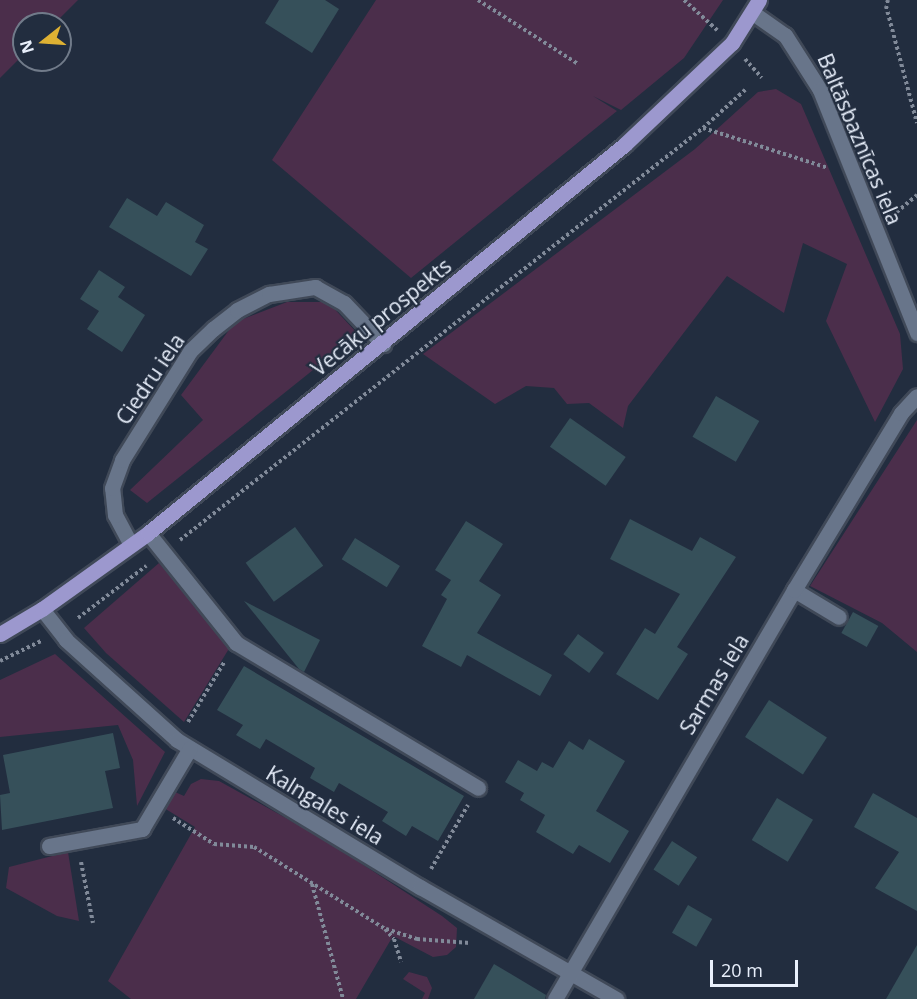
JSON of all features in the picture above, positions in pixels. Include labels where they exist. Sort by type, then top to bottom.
[{"type":"main road","name":"Vecāķu prospekts","points":[[0,634],[42,609],[148,532],[383,344],[624,145],[732,43],[756,6]]},
{"type":"street","name":"Baltāsbaznīcas iela","points":[[756,6],[785,35],[810,70],[917,333]]},
{"type":"street","name":"Ciedru iela","points":[[130,543],[115,515],[112,488],[122,460],[190,351],[221,322],[269,294],[315,287],[344,303],[383,344]]},
{"type":"street","name":"Sarmas iela","points":[[555,999],[794,590],[901,412],[917,396]]},
{"type":"street","points":[[148,532],[236,643],[478,789]]},
{"type":"street","points":[[794,590],[839,617]]},
{"type":"street","name":"Kalngales iela","points":[[42,609],[60,633],[184,744],[420,887],[616,999]]},
{"type":"street","points":[[50,846],[142,829],[155,807],[184,744]]},
{"type":"path","points":[[478,0],[578,64]]},
{"type":"path","points":[[888,0],[886,6],[917,123]]},
{"type":"path","points":[[0,661],[60,633],[703,128],[745,90]]},
{"type":"path","points":[[703,128],[837,171]]},
{"type":"path","points":[[876,230],[917,195]]},
{"type":"path","points":[[184,744],[236,643]]},
{"type":"path","points":[[420,887],[478,789]]},
{"type":"path","points":[[155,807],[214,844],[254,847],[385,929],[417,939],[472,943]]},
{"type":"path","points":[[77,842],[93,923]]},
{"type":"path","points":[[311,883],[343,999]]},
{"type":"path","points":[[385,929],[394,939],[401,962]]},
{"type":"shaded area","points":[[0,0],[78,0],[66,12],[12,12],[12,66],[0,78]]},
{"type":"shaded area","points":[[376,0],[723,0],[684,58],[621,110],[593,96],[617,111],[411,278],[272,160]]},
{"type":"shaded area","points":[[776,89],[801,104],[900,334],[903,369],[875,422],[826,321],[847,264],[803,243],[784,313],[727,276],[628,406],[623,428],[589,403],[567,404],[554,388],[526,386],[495,404],[423,354],[695,149],[758,92]]},
{"type":"shaded area","points":[[287,302],[328,302],[358,334],[147,503],[130,490],[203,420],[181,395],[235,322]]},
{"type":"shaded area","points":[[917,420],[917,652],[882,623],[810,586]]},
{"type":"shaded area","points":[[159,563],[230,647],[184,722],[106,653],[84,628]]},
{"type":"shaded area","points":[[55,654],[165,752],[137,806],[133,760],[118,725],[0,737],[0,680]]},
{"type":"shaded area","points":[[201,779],[219,781],[322,838],[442,916],[457,928],[456,947],[447,955],[433,957],[393,936],[356,999],[131,999],[108,981],[195,827],[164,808],[175,792],[184,796],[191,784]]},
{"type":"shaded area","points":[[68,852],[79,921],[57,916],[6,888],[9,867]]},
{"type":"shaded area","points":[[409,972],[427,977],[432,988],[428,999],[422,999],[425,993],[403,979]]},
{"type":"building","points":[[279,0],[325,0],[339,9],[312,53],[265,23]]},
{"type":"building","points":[[127,198],[157,216],[166,202],[204,225],[195,242],[208,249],[191,276],[109,227]]},
{"type":"building","points":[[99,270],[125,287],[118,297],[145,315],[122,352],[87,329],[99,311],[80,299]]},
{"type":"building","points":[[716,396],[759,421],[736,462],[692,437]]},
{"type":"building","points":[[570,418],[626,457],[606,486],[550,447]]},
{"type":"building","points":[[630,519],[692,551],[700,537],[736,557],[677,647],[688,654],[658,700],[616,674],[645,628],[655,634],[680,594],[610,559]]},
{"type":"building","points":[[466,521],[503,544],[479,581],[501,595],[477,633],[552,675],[540,696],[467,655],[461,667],[422,646],[447,599],[441,595],[451,580],[435,570]]},
{"type":"building","points":[[295,527],[323,566],[274,602],[246,563]]},
{"type":"building","points":[[355,538],[400,566],[387,587],[342,559]]},
{"type":"building","points":[[244,601],[320,640],[304,672],[299,669]]},
{"type":"building","points":[[853,612],[878,626],[867,647],[841,633]]},
{"type":"building","points":[[578,634],[604,653],[589,673],[563,654]]},
{"type":"building","points":[[244,666],[464,796],[438,841],[412,826],[406,836],[382,821],[388,812],[339,783],[334,792],[310,778],[315,768],[266,739],[260,749],[236,735],[243,725],[217,710]]},
{"type":"building","points":[[769,700],[827,738],[803,774],[745,737]]},
{"type":"building","points":[[113,733],[120,768],[105,771],[113,808],[2,830],[0,795],[10,793],[3,755]]},
{"type":"building","points":[[589,739],[625,761],[596,811],[629,831],[610,863],[579,845],[573,854],[536,832],[545,815],[520,800],[524,793],[505,782],[518,760],[537,771],[542,762],[553,768],[569,741],[583,750]]},
{"type":"building","points":[[873,793],[917,818],[917,911],[875,888],[899,852],[854,827]]},
{"type":"building","points":[[777,798],[813,820],[788,862],[752,840]]},
{"type":"building","points":[[672,841],[697,857],[679,886],[653,870]]},
{"type":"building","points":[[688,905],[712,919],[696,947],[672,933]]},
{"type":"building","points":[[917,945],[917,999],[886,999]]},
{"type":"building","points":[[494,964],[546,995],[545,999],[474,999]]}]
